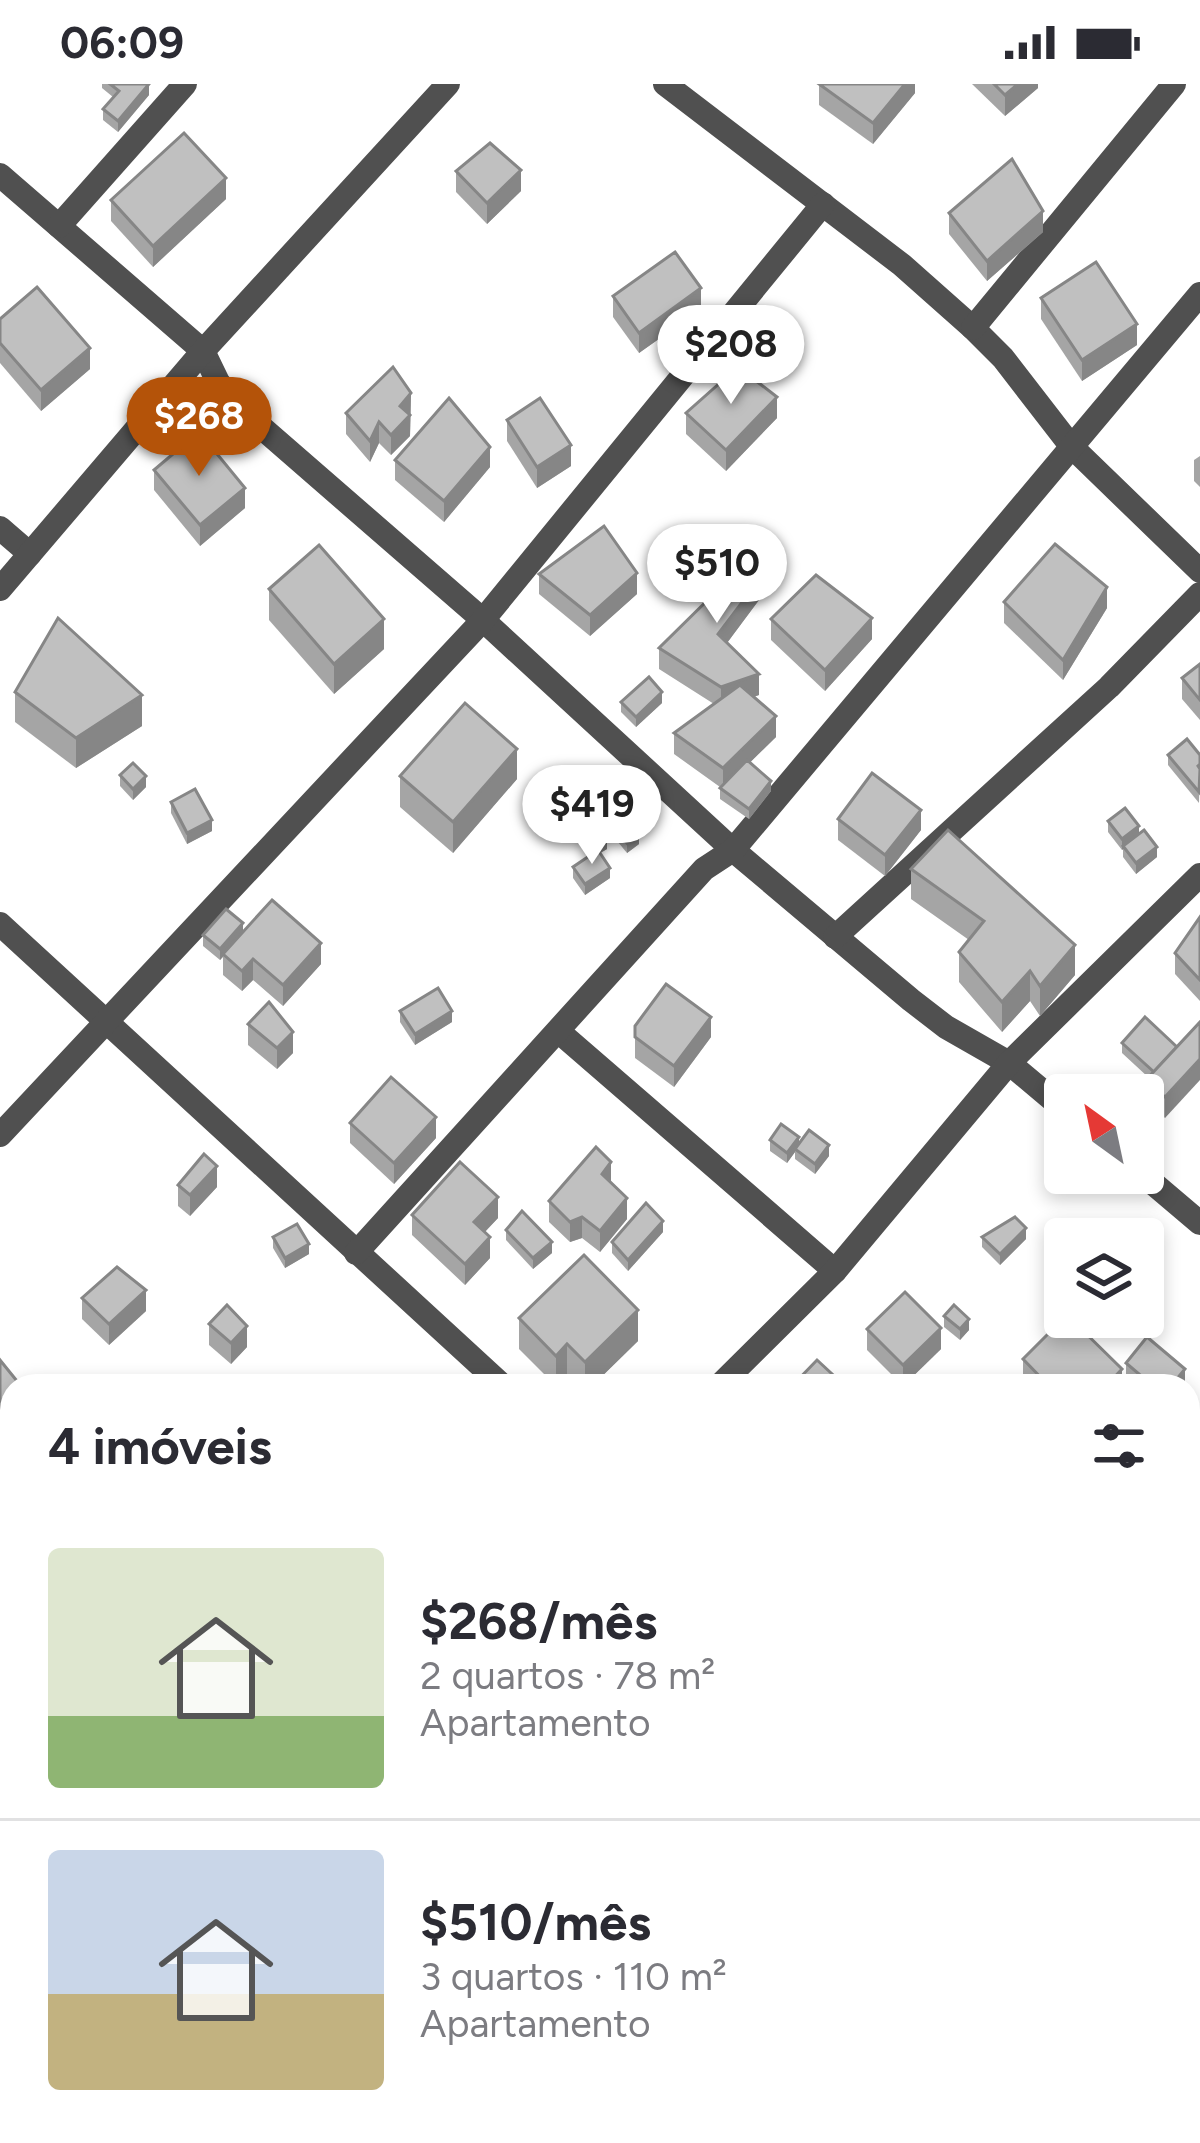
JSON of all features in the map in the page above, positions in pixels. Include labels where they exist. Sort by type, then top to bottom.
[{"type":"street","points":[[58,226],[185,84]]},
{"type":"street","points":[[0,589],[203,351],[448,84]]},
{"type":"street","points":[[665,84],[902,265],[973,328],[1003,358],[1071,446],[1200,571]]},
{"type":"street","points":[[973,328],[1174,84]]},
{"type":"street","points":[[0,175],[203,351],[218,382],[238,406],[483,620],[734,850],[946,1027],[1009,1063],[1044,1092]]},
{"type":"street","points":[[0,1135],[483,620],[823,204]]},
{"type":"street","points":[[356,1253],[704,869],[734,850],[1200,294]]},
{"type":"street","points":[[0,528],[30,554]]},
{"type":"street","points":[[835,937],[1123,674],[1200,594]]},
{"type":"street","points":[[730,1374],[835,1271],[1009,1063],[1200,875]]},
{"type":"street","points":[[0,924],[490,1374]]},
{"type":"street","points":[[558,1031],[835,1271]]},
{"type":"street","points":[[1164,1192],[1200,1222]]},
{"type":"building","points":[[110,84],[149,84],[118,121],[103,109],[119,91]]},
{"type":"building","points":[[819,84],[905,84],[873,123]]},
{"type":"building","points":[[994,84],[1018,84],[1005,95]]},
{"type":"building","points":[[184,133],[226,178],[153,246],[111,200]]},
{"type":"building","points":[[490,143],[521,170],[487,203],[456,171]]},
{"type":"building","points":[[1012,159],[1043,211],[987,261],[949,213]]},
{"type":"building","points":[[675,252],[701,288],[639,333],[613,296]]},
{"type":"building","points":[[1096,262],[1137,324],[1082,360],[1041,298]]},
{"type":"building","points":[[37,287],[90,348],[41,390],[0,343],[0,319]]},
{"type":"building","points":[[393,367],[411,393],[400,406],[410,415],[391,435],[379,422],[370,441],[346,413]]},
{"type":"building","points":[[738,367],[777,397],[726,450],[686,413]]},
{"type":"building","points":[[449,398],[490,447],[444,501],[395,460]]},
{"type":"building","points":[[540,398],[571,445],[537,467],[507,420]]},
{"type":"building","points":[[199,432],[245,488],[200,525],[154,470]]},
{"type":"building","points":[[604,526],[637,573],[590,615],[539,574]]},
{"type":"building","points":[[1055,544],[1107,587],[1063,660],[1004,602]]},
{"type":"building","points":[[319,545],[384,619],[334,664],[269,589]]},
{"type":"building","points":[[732,545],[765,572],[718,634],[759,674],[721,687],[659,648],[730,578],[716,566]]},
{"type":"building","points":[[816,575],[872,618],[825,670],[771,619]]},
{"type":"building","points":[[58,618],[142,695],[76,738],[15,692]]},
{"type":"building","points":[[1200,664],[1200,700],[1182,678]]},
{"type":"building","points":[[649,677],[662,692],[636,717],[621,702]]},
{"type":"building","points":[[740,685],[776,716],[723,768],[674,733]]},
{"type":"building","points":[[465,703],[517,749],[453,822],[400,776]]},
{"type":"building","points":[[1187,739],[1200,755],[1199,792],[1168,755]]},
{"type":"building","points":[[747,760],[771,781],[749,809],[720,788]]},
{"type":"building","points":[[133,763],[146,776],[133,789],[120,775]]},
{"type":"building","points":[[872,773],[921,810],[885,855],[838,819]]},
{"type":"building","points":[[195,789],[212,820],[187,833],[171,802]]},
{"type":"building","points":[[611,798],[639,833],[627,843],[599,808]]},
{"type":"building","points":[[1125,808],[1139,826],[1122,839],[1108,821]]},
{"type":"building","points":[[600,826],[607,838],[592,848],[584,836]]},
{"type":"building","points":[[948,830],[1075,945],[1040,986],[1030,971],[1002,1002],[959,952],[984,921],[911,869]]},
{"type":"building","points":[[1144,830],[1157,847],[1136,863],[1123,846]]},
{"type":"building","points":[[598,850],[610,868],[585,884],[573,867]]},
{"type":"building","points":[[272,900],[321,943],[283,985],[253,959],[242,971],[223,954]]},
{"type":"building","points":[[226,909],[243,923],[220,949],[203,935]]},
{"type":"building","points":[[1200,917],[1200,980],[1175,953]]},
{"type":"building","points":[[666,984],[711,1017],[674,1066],[635,1037],[635,1026]]},
{"type":"building","points":[[438,988],[452,1011],[415,1034],[400,1011]]},
{"type":"building","points":[[269,1002],[293,1032],[277,1048],[248,1024]]},
{"type":"building","points":[[1145,1017],[1177,1047],[1154,1072],[1122,1043]]},
{"type":"building","points":[[1200,1022],[1200,1059],[1165,1097],[1164,1074],[1152,1074]]},
{"type":"building","points":[[391,1077],[436,1117],[394,1163],[350,1123]]},
{"type":"building","points":[[781,1124],[799,1137],[787,1153],[770,1140]]},
{"type":"building","points":[[809,1130],[829,1145],[815,1164],[795,1149]]},
{"type":"building","points":[[596,1147],[611,1162],[602,1174],[627,1198],[600,1231],[582,1217],[570,1222],[549,1201]]},
{"type":"building","points":[[204,1154],[217,1166],[190,1195],[178,1185]]},
{"type":"building","points":[[460,1162],[498,1197],[474,1222],[490,1237],[465,1264],[412,1215]]},
{"type":"building","points":[[646,1203],[663,1221],[628,1260],[612,1242]]},
{"type":"building","points":[[522,1211],[552,1242],[533,1258],[506,1230]]},
{"type":"building","points":[[1015,1217],[1026,1228],[1000,1254],[982,1237]]},
{"type":"building","points":[[297,1224],[309,1244],[285,1258],[273,1237]]},
{"type":"building","points":[[584,1255],[638,1310],[585,1362],[567,1344],[556,1356],[519,1318]]},
{"type":"building","points":[[117,1267],[146,1290],[109,1324],[82,1298]]},
{"type":"building","points":[[905,1292],[941,1328],[903,1365],[867,1329]]},
{"type":"building","points":[[227,1305],[247,1326],[231,1343],[209,1324]]},
{"type":"building","points":[[954,1305],[969,1319],[960,1329],[944,1316]]},
{"type":"building","points":[[1044,1338],[1090,1338],[1122,1369],[1117,1374],[1037,1374],[1023,1359]]},
{"type":"building","points":[[1146,1338],[1185,1369],[1181,1374],[1139,1374],[1126,1363]]},
{"type":"building","points":[[817,1360],[832,1374],[804,1374]]}]
